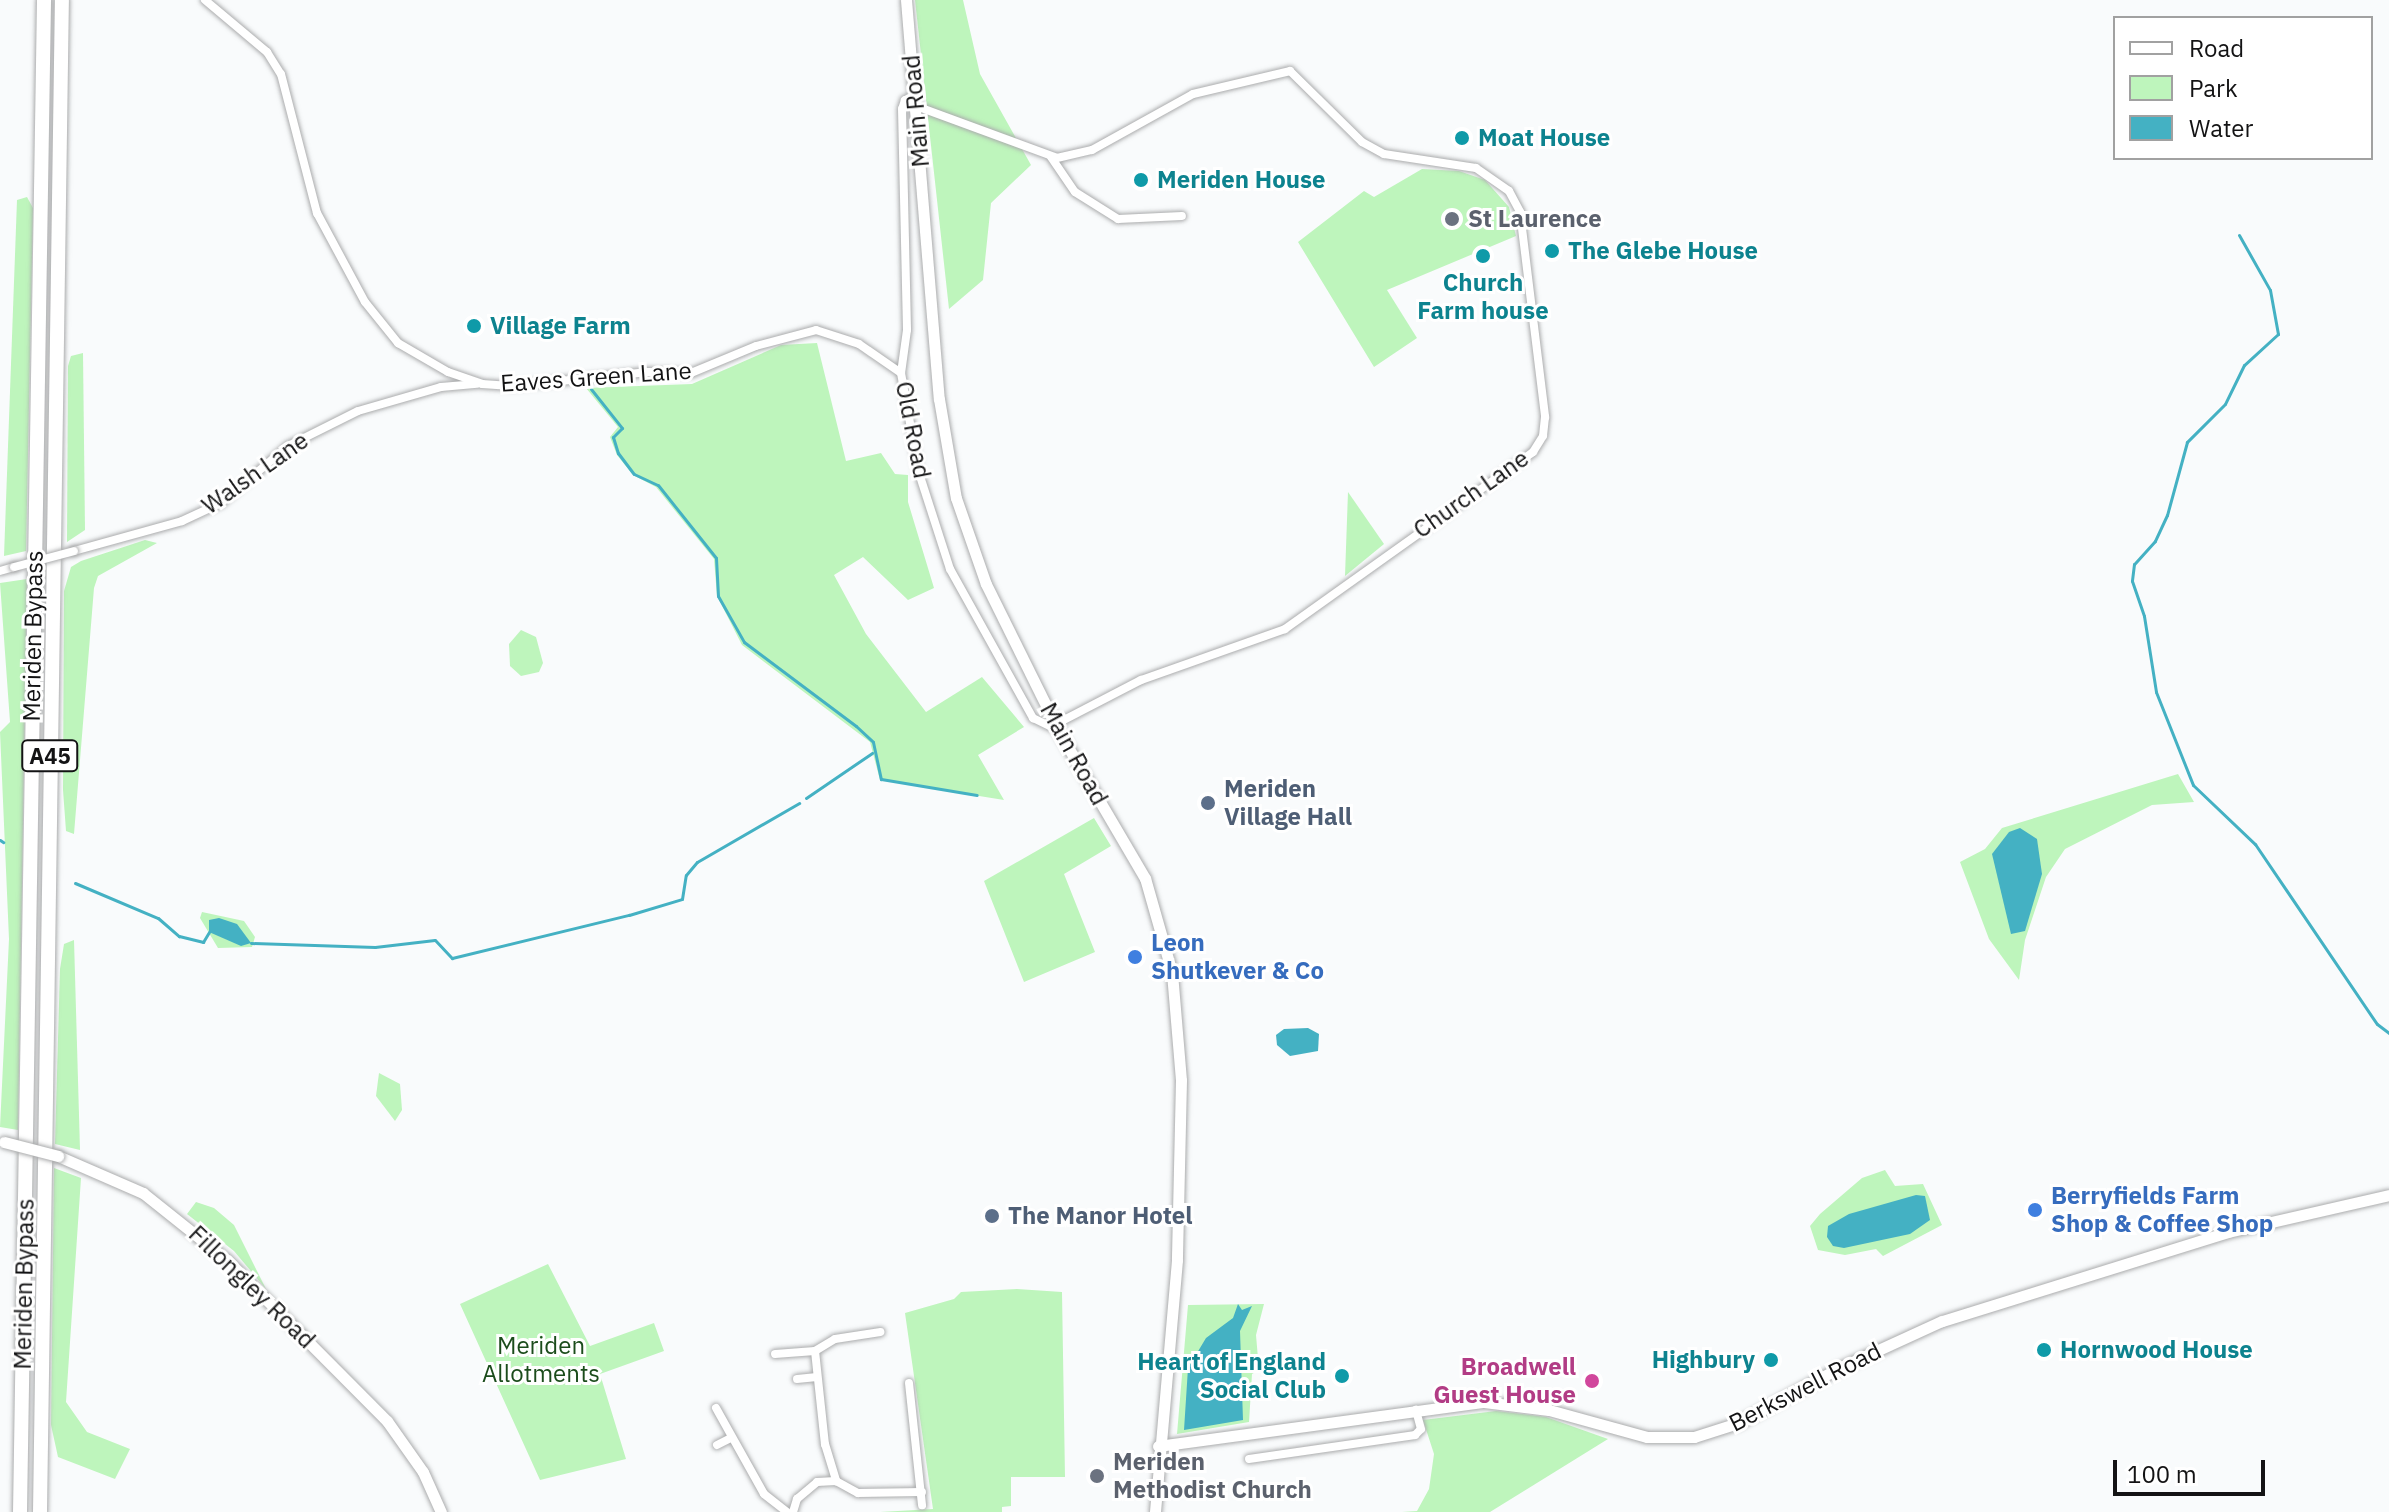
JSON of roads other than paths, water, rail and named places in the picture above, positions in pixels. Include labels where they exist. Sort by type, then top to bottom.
[{"type":"highway","name":"Meriden Bypass","points":[[20,1512],[44,0]]},
{"type":"highway","name":"Meriden Bypass","points":[[40,1512],[62,0]]},
{"type":"main road","name":"Main Road","points":[[906,0],[939,399],[956,498],[986,584],[1057,727],[1145,878],[1172,973],[1181,1080],[1177,1260],[1158,1446],[1155,1512]]},
{"type":"main road","name":"Fillongley Road","points":[[2,1142],[58,1156],[143,1193],[227,1260],[387,1421],[423,1472],[441,1512]]},
{"type":"main road","name":"Berkswell Road","points":[[1158,1446],[1416,1410],[1503,1403],[1647,1437],[1694,1437],[1738,1423],[1879,1348],[1942,1321],[2228,1232],[2389,1195]]},
{"type":"street","name":"Eaves Green Lane","points":[[205,0],[267,52],[281,74],[317,213],[365,302],[398,343],[448,372],[482,384],[511,386],[648,372],[691,373],[756,346],[816,330],[859,344],[901,373]]},
{"type":"street","name":"Church Lane","points":[[1051,157],[1092,150],[1193,94],[1290,71],[1362,142],[1384,154],[1476,168],[1509,191],[1520,212],[1545,424],[1533,452],[1285,629],[1141,680],[1057,727]]},
{"type":"street","name":"Old Road","points":[[915,101],[905,100],[902,109],[907,330],[901,373],[919,473],[950,569],[1033,718],[1057,727]]},
{"type":"street","points":[[915,101],[1051,157],[1075,192],[1118,219],[1170,221],[1182,216]]},
{"type":"street","points":[[441,387],[448,372]]},
{"type":"street","name":"Walsh Lane","points":[[0,571],[182,521],[221,503],[288,446],[323,426],[441,387],[482,384]]},
{"type":"street","points":[[775,1354],[815,1351],[835,1339],[880,1332]]},
{"type":"street","points":[[815,1351],[836,1481]]},
{"type":"street","points":[[797,1379],[817,1377]]},
{"type":"street","points":[[909,1383],[922,1505]]},
{"type":"street","points":[[716,1408],[764,1494],[790,1512],[807,1488],[836,1481],[858,1493],[922,1492]]},
{"type":"street","points":[[1249,1459],[1415,1435],[1421,1429],[1416,1410]]},
{"type":"street","points":[[717,1445],[731,1438]]},
{"type":"water","points":[[2020,828],[2037,839],[2042,874],[2025,931],[2011,934],[1992,854],[2009,832]]},
{"type":"water","points":[[219,918],[237,924],[251,943],[241,946],[209,932],[209,920]]},
{"type":"water","points":[[1308,1028],[1319,1034],[1318,1051],[1290,1056],[1277,1045],[1276,1035],[1284,1029]]},
{"type":"water","points":[[1916,1195],[1925,1196],[1930,1220],[1910,1234],[1844,1248],[1833,1246],[1827,1237],[1828,1226],[1849,1214]]},
{"type":"water","points":[[1238,1304],[1242,1310],[1252,1306],[1240,1331],[1243,1420],[1184,1430],[1188,1368],[1206,1338],[1233,1318]]},
{"type":"waterway","points":[[2239,235],[2270,290],[2278,334],[2244,365],[2225,404],[2187,442],[2167,515],[2155,541],[2134,564],[2132,581],[2144,616],[2156,692],[2193,785],[2255,844],[2377,1024],[2389,1033]]},
{"type":"waterway","points":[[591,389],[622,428],[613,437],[618,453],[634,474],[658,485],[716,558],[718,596],[744,642],[873,742],[881,779],[977,795]]},
{"type":"waterway","points":[[806,798],[872,753]]},
{"type":"waterway","points":[[251,943],[375,947],[435,940],[452,958],[629,915],[682,899],[686,875],[697,862],[799,803]]},
{"type":"waterway","points":[[75,883],[158,918],[179,936],[203,942],[209,932]]},
{"type":"place","name":"Moat House","points":[[1462,138]]},
{"type":"place","name":"Meriden House","points":[[1141,180]]},
{"type":"place","name":"St Laurence","points":[[1452,219]]},
{"type":"place","name":"The Glebe House","points":[[1552,251]]},
{"type":"place","name":"Church Farm house","points":[[1483,256]]},
{"type":"place","name":"Village Farm","points":[[474,326]]},
{"type":"place","name":"Meriden Village Hall","points":[[1208,803]]},
{"type":"place","name":"Leon Shutkever & Co","points":[[1135,957]]},
{"type":"place","name":"Berryfields Farm Shop & Coffee Shop","points":[[2035,1210]]},
{"type":"place","name":"The Manor Hotel","points":[[992,1216]]},
{"type":"place","name":"Hornwood House","points":[[2044,1350]]},
{"type":"place","name":"Highbury","points":[[1771,1360]]},
{"type":"place","name":"Heart of England Social Club","points":[[1342,1376]]},
{"type":"place","name":"Broadwell Guest House","points":[[1592,1381]]},
{"type":"place","name":"Meriden Methodist Church","points":[[1097,1476]]},
{"type":"park label","name":"Meriden Allotments","points":[[541,1360]]}]
